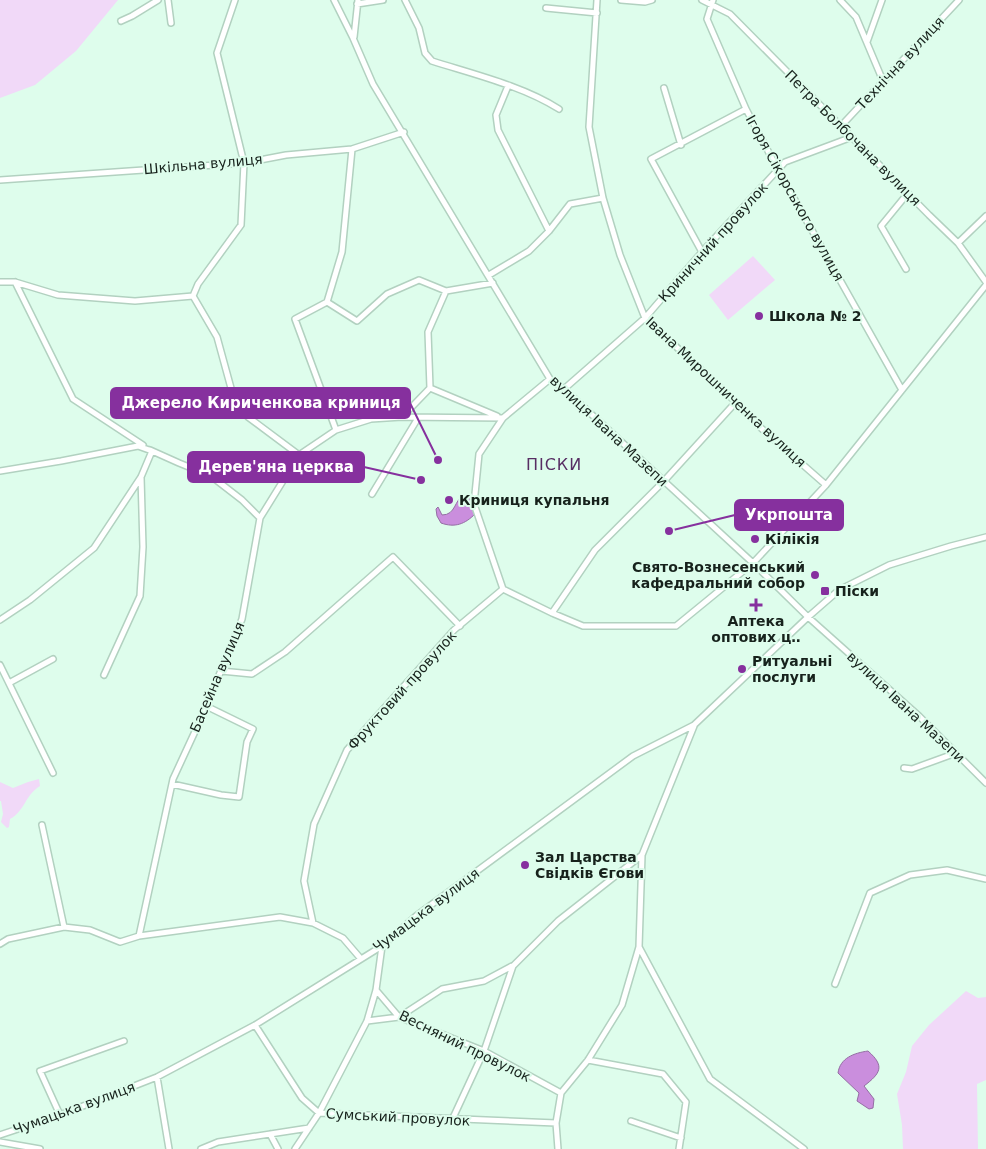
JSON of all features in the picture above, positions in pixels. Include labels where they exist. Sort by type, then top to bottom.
[{"type":"street","points":[[120,22],[158,0]]},
{"type":"street","points":[[168,0],[171,23]]},
{"type":"street","points":[[193,296],[198,284],[241,225],[244,163],[217,53],[235,0]]},
{"type":"street","name":"вулиця Івана Мазепи","points":[[334,0],[354,38],[373,84],[404,132],[550,378],[918,716],[986,783]]},
{"type":"street","points":[[354,38],[358,2],[383,0]]},
{"type":"street","points":[[405,0],[419,28],[425,53],[432,61],[508,86],[546,101],[558,109]]},
{"type":"street","name":"Івана Мирошниченка вулиця","points":[[597,0],[589,127],[603,198],[620,255],[645,318],[736,402],[761,428],[826,485]]},
{"type":"street","points":[[621,0],[645,2],[652,0]]},
{"type":"street","name":"Петра Болбочана вулиця","points":[[503,589],[583,626],[676,626],[753,563],[826,485],[986,284],[958,243],[730,14],[712,2],[702,0]]},
{"type":"street","points":[[840,0],[856,17],[883,81]]},
{"type":"street","points":[[867,43],[882,0]]},
{"type":"street","name":"Технічна вулиця","points":[[841,126],[959,0]]},
{"type":"street","name":"Ігоря Сікорського вулиця","points":[[712,2],[707,19],[746,109],[778,170],[902,390]]},
{"type":"street","points":[[546,8],[596,12]]},
{"type":"street","points":[[508,86],[496,115],[498,130],[550,231]]},
{"type":"street","points":[[664,88],[681,145]]},
{"type":"street","points":[[702,252],[651,159],[681,145],[746,109]]},
{"type":"street","name":"Шкільна вулиця","points":[[0,180],[244,163],[286,155],[352,149],[404,132]]},
{"type":"street","name":"Криничний провулок","points":[[564,389],[645,318],[702,252],[785,162],[852,137]]},
{"type":"street","points":[[336,430],[295,319],[326,302],[342,252],[352,149]]},
{"type":"street","points":[[906,269],[881,226],[908,193]]},
{"type":"street","points":[[488,275],[529,251],[550,231],[570,204],[603,198]]},
{"type":"street","points":[[958,243],[986,216]]},
{"type":"street","points":[[326,302],[357,321],[387,294],[420,280],[446,291],[493,284]]},
{"type":"street","points":[[0,282],[15,282],[58,295],[135,301],[193,296]]},
{"type":"street","points":[[15,282],[73,399],[152,450]]},
{"type":"street","points":[[402,417],[430,388],[428,332],[446,291]]},
{"type":"street","points":[[193,296],[217,337],[234,399],[248,417],[300,455]]},
{"type":"street","points":[[503,589],[474,504],[479,454],[501,418],[550,378]]},
{"type":"street","points":[[430,388],[501,418]]},
{"type":"street","points":[[552,613],[595,550],[664,481],[736,402]]},
{"type":"street","name":"Басейна вулиця","points":[[138,936],[172,784],[242,619],[260,518],[300,455],[336,430],[371,419],[402,417],[501,418]]},
{"type":"street","points":[[372,494],[418,418]]},
{"type":"street","points":[[0,471],[61,462],[138,446],[152,450],[211,476],[242,500],[260,518]]},
{"type":"street","points":[[0,620],[30,600],[94,548],[141,477],[152,450]]},
{"type":"street","points":[[104,675],[140,596],[143,546],[141,477]]},
{"type":"street","name":"Чумацька вулиця","points":[[0,1135],[60,1115],[158,1077],[255,1025],[382,946],[416,916],[633,756],[694,725],[839,590],[888,565],[986,537]]},
{"type":"street","points":[[221,671],[252,674],[285,652],[393,557],[460,626]]},
{"type":"street","name":"Фруктовий провулок","points":[[313,923],[304,880],[314,824],[347,750],[448,637],[503,589]]},
{"type":"street","points":[[9,683],[53,659]]},
{"type":"street","points":[[0,664],[53,774]]},
{"type":"street","points":[[172,784],[239,797],[247,742],[253,729],[206,706]]},
{"type":"street","points":[[558,1149],[556,1123],[561,1093],[588,1060],[622,1005],[639,948],[642,855],[694,725]]},
{"type":"street","points":[[904,768],[912,769],[956,754]]},
{"type":"street","points":[[42,824],[64,927]]},
{"type":"street","points":[[368,1021],[399,1017],[442,989],[484,981],[513,966],[558,921],[642,855]]},
{"type":"street","points":[[835,984],[870,893],[910,875],[947,870],[986,879]]},
{"type":"street","points":[[0,944],[8,939],[64,927],[90,930],[120,942],[138,936],[280,917],[313,923],[343,938],[360,959]]},
{"type":"street","points":[[295,1149],[319,1113],[368,1021],[376,990],[382,946]]},
{"type":"street","points":[[639,948],[710,1079],[804,1149]]},
{"type":"street","points":[[452,1120],[484,1051],[513,966]]},
{"type":"street","name":"Весняний провулок","points":[[376,990],[399,1017],[484,1051],[561,1093]]},
{"type":"street","name":"Сумський провулок","points":[[255,1025],[302,1098],[319,1113],[556,1123]]},
{"type":"street","points":[[60,1115],[40,1071],[124,1041]]},
{"type":"street","points":[[588,1060],[663,1074],[686,1102],[679,1149]]},
{"type":"street","points":[[158,1077],[169,1149]]},
{"type":"street","points":[[631,1121],[680,1138]]},
{"type":"street","points":[[201,1149],[218,1142],[309,1128]]},
{"type":"street","points":[[270,1134],[278,1149]]},
{"type":"street","points":[[0,1142],[40,1149]]},
{"type":"shaded area","points":[[0,0],[118,0],[76,51],[35,85],[0,98]]},
{"type":"shaded area","points":[[753,256],[775,280],[728,320],[709,295]]},
{"type":"shaded area","points":[[464,495],[469,496],[475,514],[460,524],[441,523],[436,509],[438,507],[442,515],[450,513],[458,500]]},
{"type":"shaded area","points":[[39,779],[40,786],[31,794],[19,812],[10,819],[9,827],[7,828],[1,822],[3,814],[0,801],[0,782],[13,788]]},
{"type":"shaded area","points":[[966,991],[978,998],[986,997],[986,1080],[977,1084],[978,1149],[903,1149],[902,1125],[897,1094],[906,1072],[912,1046],[929,1025]]},
{"type":"shaded area","points":[[868,1051],[879,1065],[877,1073],[864,1086],[874,1099],[873,1108],[869,1109],[857,1101],[859,1093],[838,1073],[839,1068],[848,1057]]},
{"type":"place","name":"Школа № 2","points":[[759,316]]},
{"type":"place","name":"Джерело Кириченкова криниця","points":[[438,460]]},
{"type":"place","name":"Дерев'яна церква","points":[[421,480]]},
{"type":"place","name":"Криниця купальня","points":[[449,500]]},
{"type":"place","name":"Укрпошта","points":[[669,531]]},
{"type":"place","name":"Кілікія","points":[[755,539]]},
{"type":"place","name":"Свято-Вознесенський кафедральний собор","points":[[815,575]]},
{"type":"place","name":"Піски","points":[[825,591]]},
{"type":"place","name":"Аптека оптових ц‥","points":[[756,605]]},
{"type":"place","name":"Ритуальні послуги","points":[[742,669]]},
{"type":"place","name":"Зал Царства Свідків Єгови","points":[[525,865]]},
{"type":"district","name":"ПІСКИ","points":[[554,464]]}]
